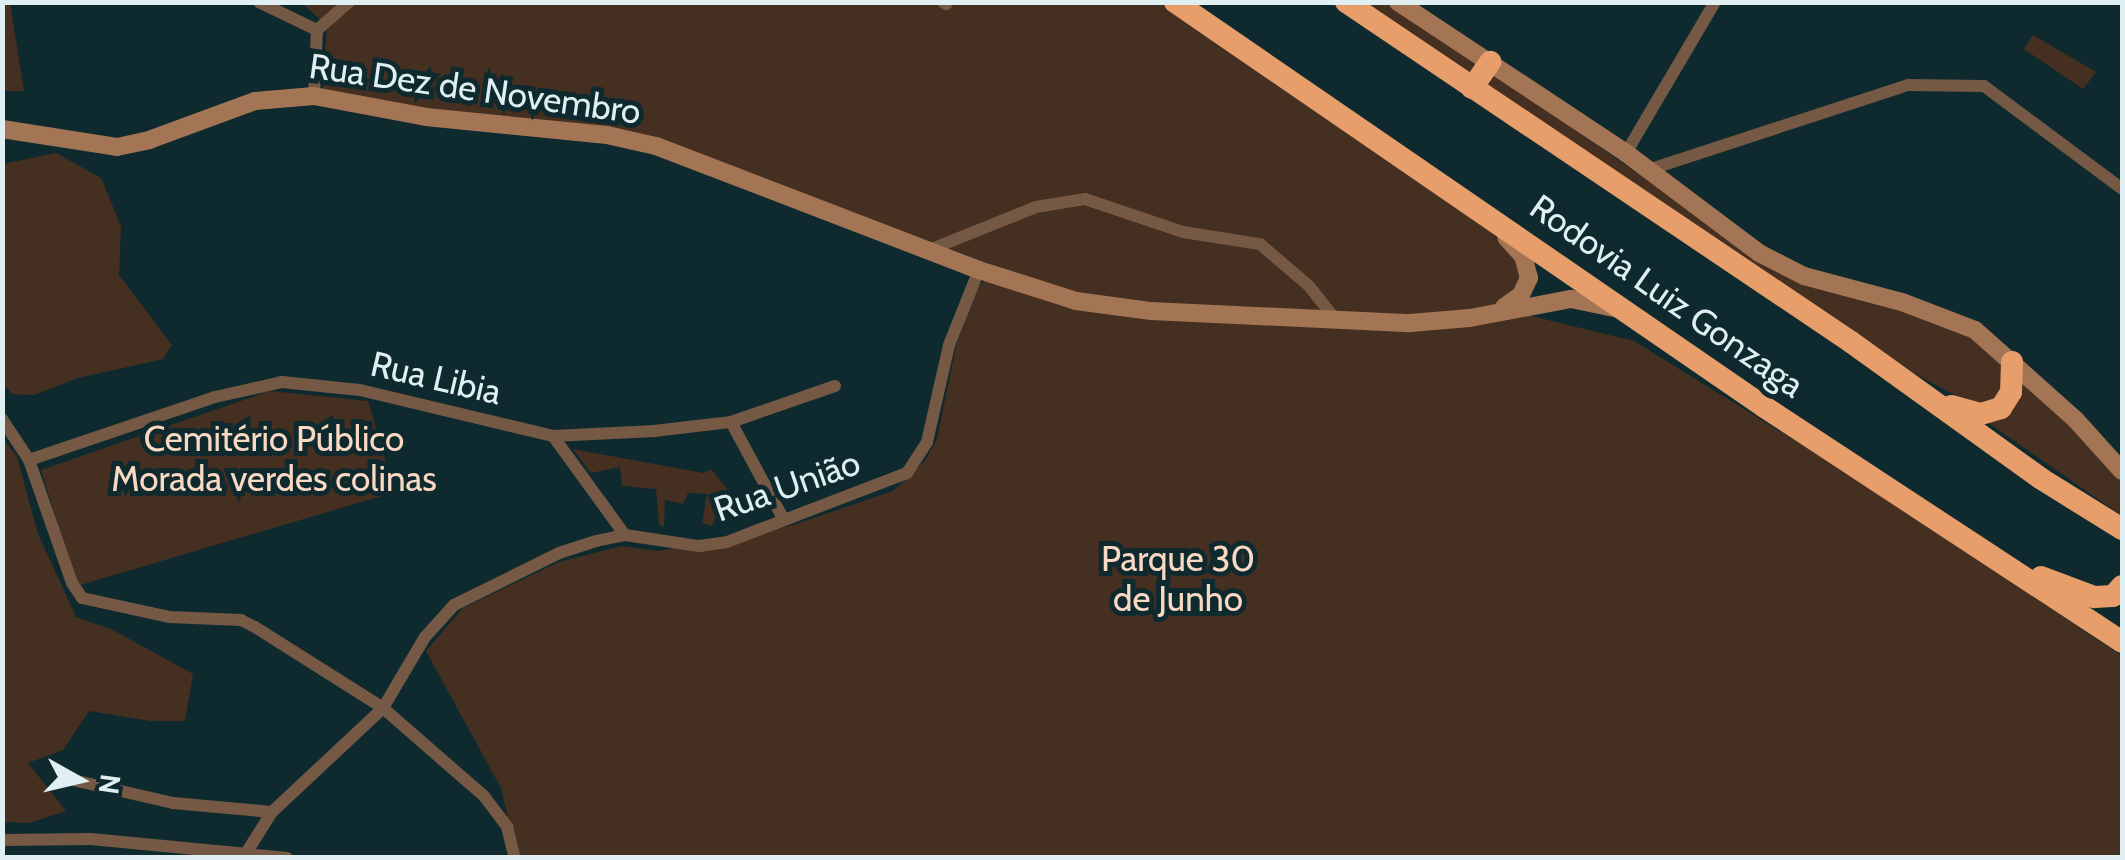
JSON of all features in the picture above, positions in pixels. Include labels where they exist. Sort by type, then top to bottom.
[{"type":"highway","name":"Rodovia Luiz Gonzaga","points":[[1175,2],[2122,642]]},
{"type":"highway","points":[[1196,2],[1220,31]]},
{"type":"highway","name":"Rodovia Luiz Gonzaga","points":[[1346,2],[1936,402],[2040,478],[2122,529]]},
{"type":"highway","points":[[1472,88],[1490,62]]},
{"type":"highway","points":[[1936,402],[1969,412],[1994,412],[2011,392],[2012,362]]},
{"type":"highway","points":[[2040,478],[2110,533],[2122,549]]},
{"type":"highway","points":[[1996,560],[2089,597],[2113,596],[2122,586]]},
{"type":"main road","points":[[1398,2],[1626,153],[1718,224],[1784,267],[1949,317],[1995,344],[2076,419],[2122,471]]},
{"type":"main road","name":"Rua Dez de Novembro","points":[[2,128],[117,147],[150,140],[255,102],[314,96],[426,118],[635,140],[979,270],[1076,301],[1151,311],[1410,322],[1579,299],[1638,317]]},
{"type":"main road","points":[[1482,210],[1524,256],[1529,271],[1526,289],[1496,313]]},
{"type":"street","points":[[260,2],[316,30]]},
{"type":"street","points":[[314,96],[316,30],[348,2]]},
{"type":"street","points":[[1626,153],[1715,2]]},
{"type":"street","points":[[1648,170],[1908,85],[1984,86],[2122,189]]},
{"type":"street","points":[[929,250],[1020,212],[1068,199],[1084,199],[1183,232],[1260,244],[1309,286],[1336,320]]},
{"type":"street","name":"Rua União","points":[[244,856],[272,812],[383,708],[438,618],[454,605],[559,553],[625,535],[699,546],[743,537],[782,518],[894,481],[918,459],[928,442],[948,345],[979,270]]},
{"type":"street","name":"Rua Libia","points":[[30,460],[215,398],[282,382],[360,390],[553,436],[730,422],[835,386]]},
{"type":"street","points":[[2,419],[30,460],[72,583],[82,598],[169,617],[242,620],[383,708],[484,796],[507,827],[515,858]]},
{"type":"street","points":[[730,422],[782,518]]},
{"type":"street","points":[[553,436],[625,535]]},
{"type":"street","points":[[64,778],[173,804],[272,812]]},
{"type":"street","points":[[2,840],[91,840],[287,858]]},
{"type":"green space","points":[[2,3],[10,3],[24,91],[3,91]]},
{"type":"green space","name":"Parque 30 de Junho","points":[[302,3],[1173,3],[1476,214],[1516,260],[1521,275],[1517,291],[1494,307],[1634,341],[1878,492],[2122,656],[2122,857],[517,857],[501,788],[426,651],[463,608],[559,562],[622,546],[658,551],[793,525],[893,491],[925,461],[937,439],[956,346],[977,288],[998,267],[732,167],[323,89],[327,26]]},
{"type":"green space","points":[[1356,3],[1391,3],[1778,270],[1947,320],[2003,362],[1999,396],[1987,403],[1971,404],[1914,373]]},
{"type":"green space","points":[[2033,35],[2096,72],[2083,89],[2024,49]]},
{"type":"green space","points":[[56,153],[101,178],[121,226],[119,275],[172,345],[163,359],[78,378],[34,395],[12,394],[2,382],[3,164]]},
{"type":"green space","points":[[2017,372],[2065,416],[2122,482],[2122,516],[1987,422]]},
{"type":"green space","name":"Cemitério Público Morada verdes colinas","points":[[270,391],[368,401],[395,492],[77,586],[41,470]]},
{"type":"green space","points":[[3,438],[17,457],[38,534],[76,617],[113,630],[193,674],[185,721],[151,721],[89,711],[63,750],[28,763],[66,811],[29,823],[3,822]]},
{"type":"green space","points":[[573,449],[703,473],[711,469],[728,490],[712,526],[702,523],[707,494],[688,493],[683,504],[665,500],[664,527],[659,524],[656,489],[622,486],[620,467],[591,473]]}]
